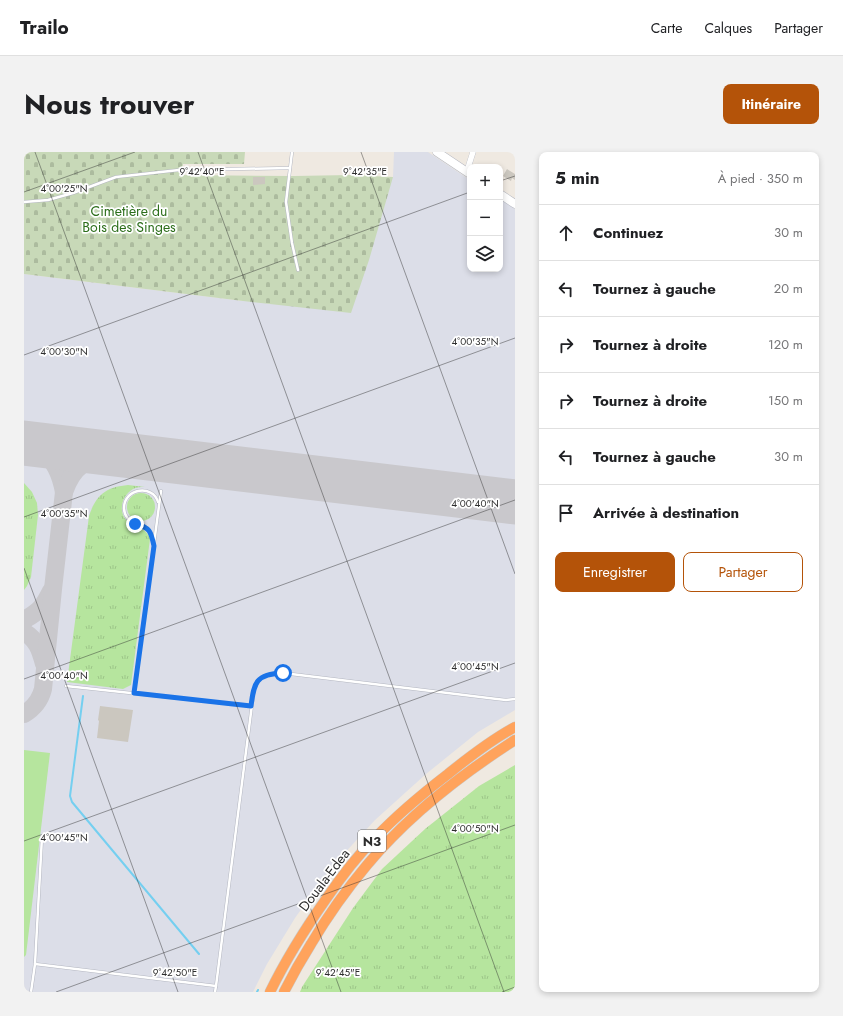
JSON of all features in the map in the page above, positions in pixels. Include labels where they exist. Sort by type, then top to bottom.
[{"type":"highway","name":"Douala-Edea","points":[[270,992],[282,968],[310,922],[344,874],[374,838],[429,788],[478,751],[515,727]]},
{"type":"highway","name":"Douala-Edea","points":[[284,992],[291,976],[320,929],[350,886],[384,845],[402,827],[448,787],[488,757],[515,740]]},
{"type":"main road","points":[[437,152],[467,171]]},
{"type":"main road","points":[[503,196],[515,204]]},
{"type":"street","points":[[470,164],[473,152]]},
{"type":"lane","points":[[292,152],[286,202],[292,243],[298,270]]},
{"type":"lane","points":[[24,202],[48,200],[73,193],[116,177],[179,170],[290,168]]},
{"type":"lane","points":[[154,546],[151,533],[148,528],[130,521],[124,512],[124,506],[125,500],[128,496],[132,492],[138,490],[149,491],[158,500],[159,505]]},
{"type":"lane","points":[[134,693],[161,491]]},
{"type":"lane","points":[[215,992],[251,706],[256,682],[269,674],[283,673],[497,699],[515,699]]},
{"type":"lane","points":[[66,686],[251,706]]},
{"type":"lane","points":[[31,992],[35,964],[42,837],[60,839]]},
{"type":"lane","points":[[35,964],[216,986]]},
{"type":"shaded area","points":[[394,152],[428,152],[467,178],[467,272],[503,272],[503,201],[515,209],[515,710],[478,732],[426,774],[375,820],[330,869],[295,918],[267,964],[253,992],[24,992],[24,274],[243,301],[393,177]]},
{"type":"green space","name":"Cimetière du Bois des Singes","points":[[24,152],[245,152],[244,164],[183,164],[182,175],[350,175],[393,177],[369,260],[351,313],[24,274]]},
{"type":"green space","points":[[24,483],[32,492],[37,503],[38,515],[31,577],[24,590]]},
{"type":"green space","points":[[128,485],[145,487],[134,488],[124,498],[122,509],[124,517],[130,523],[145,531],[150,539],[131,685],[123,689],[67,682],[89,516],[95,503],[103,493],[120,486]]},
{"type":"green space","points":[[141,493],[151,497],[155,507],[151,517],[141,521],[131,517],[127,507],[131,497]]},
{"type":"green space","points":[[24,750],[50,753],[26,955],[24,957]]},
{"type":"green space","points":[[515,765],[515,992],[300,992],[353,908],[382,869],[425,829],[479,786]]},
{"type":"building","points":[[507,169],[515,174],[515,180],[512,178],[511,181],[503,176]]},
{"type":"building","points":[[253,177],[265,177],[265,184],[253,185]]},
{"type":"building","points":[[100,706],[133,710],[128,742],[97,738]]},
{"type":"waterway","points":[[83,696],[70,796],[72,802],[199,954]]},
{"type":"taxiway","points":[[26,443],[48,456],[55,464],[64,492]]},
{"type":"taxiway","points":[[24,714],[36,704],[43,689],[64,492],[72,476],[82,464],[105,455],[115,454]]},
{"type":"taxiway","points":[[24,620],[40,608],[46,601],[51,591]]},
{"type":"taxiway","points":[[24,632],[32,638],[37,645],[44,664]]},
{"type":"runway","points":[[24,443],[515,502]]},
{"type":"route","points":[[135,524],[148,528],[151,533],[154,546],[134,693],[251,706],[256,682],[269,674],[283,673]]}]
